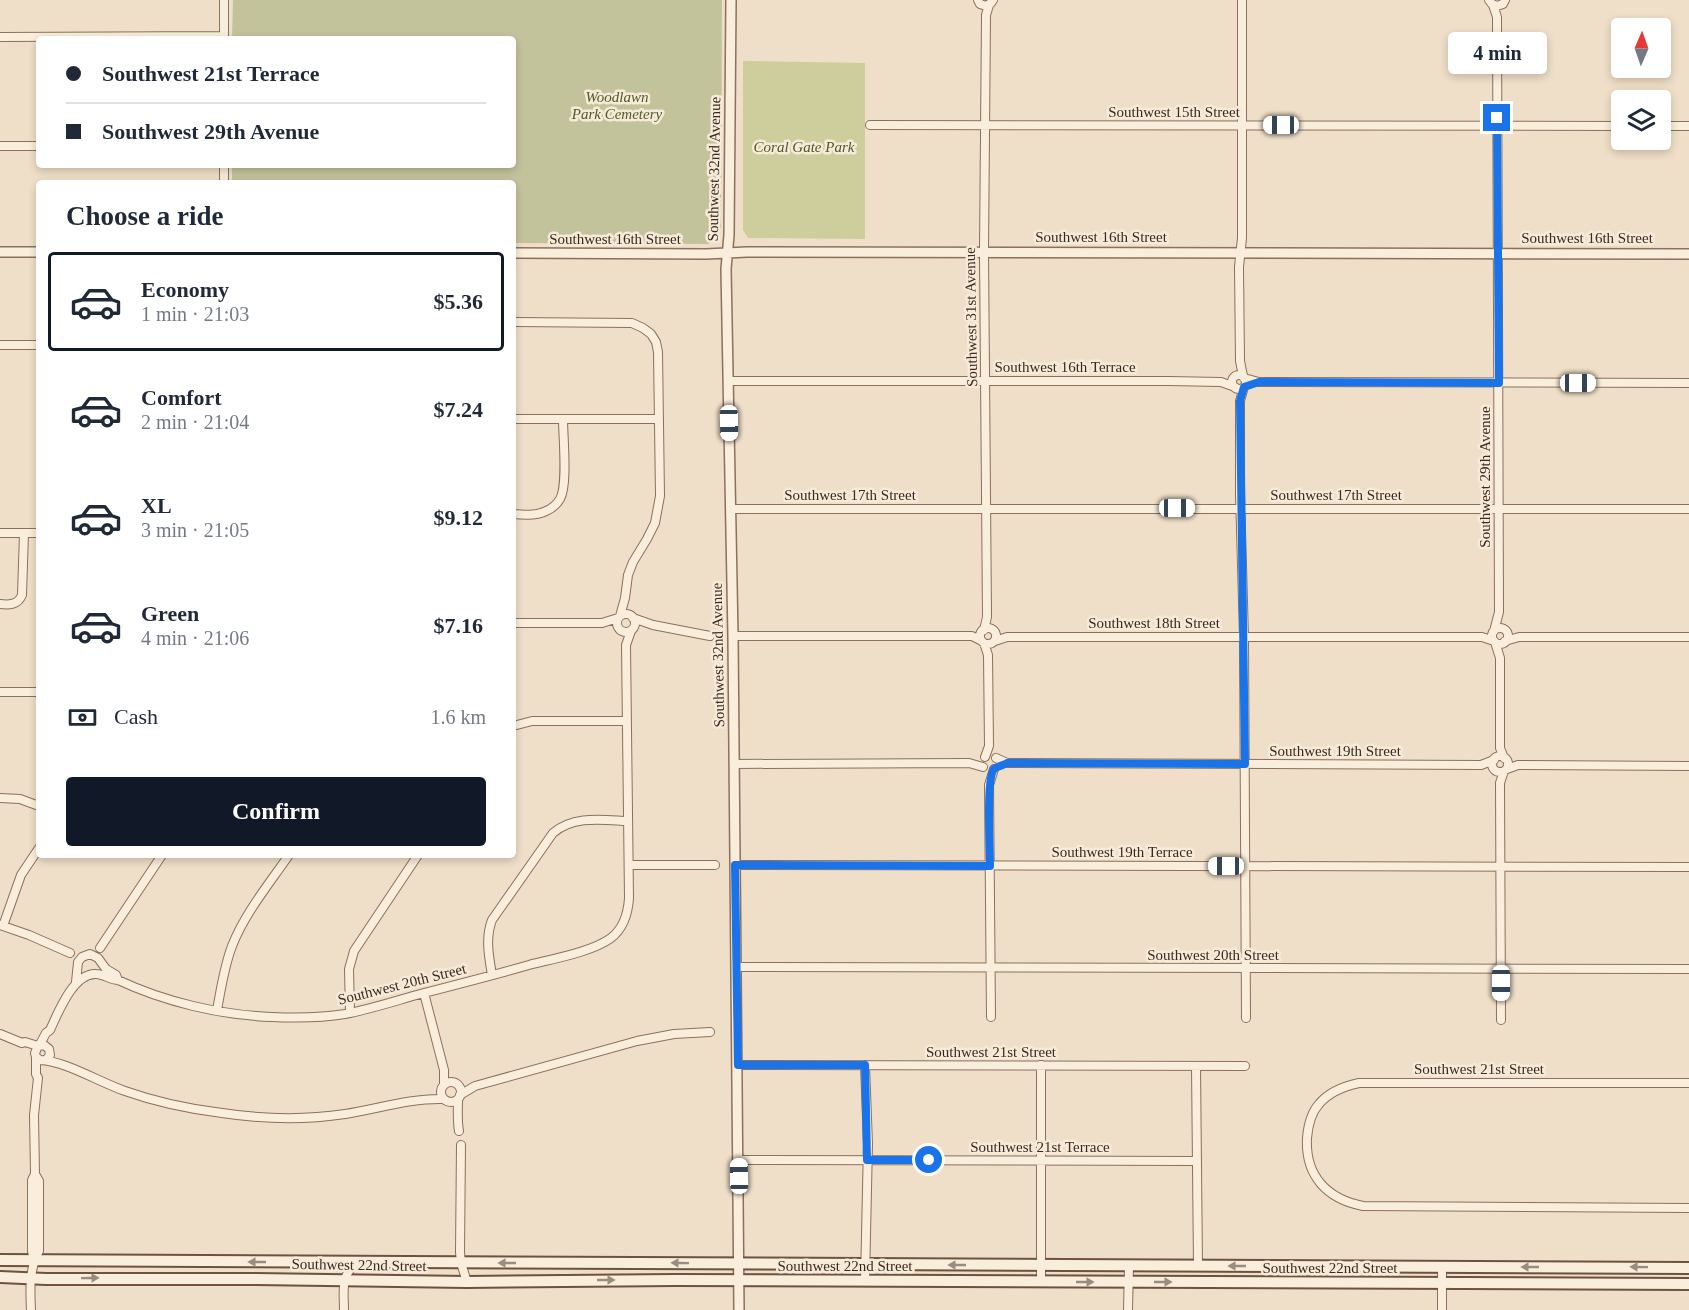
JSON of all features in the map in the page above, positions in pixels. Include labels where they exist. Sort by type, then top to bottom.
[{"type":"main road","name":"Southwest 22nd Street","points":[[0,1260],[1689,1268]]},
{"type":"main road","points":[[548,1281],[552,1263]]},
{"type":"main road","points":[[1198,1266],[1198,1282]]},
{"type":"main road","points":[[1588,1284],[1589,1267]]},
{"type":"main road","name":"Southwest 22nd Street","points":[[0,1277],[467,1282],[739,1280],[1689,1284]]},
{"type":"street","points":[[224,36],[225,0]]},
{"type":"street","name":"Southwest 32nd Avenue","points":[[731,0],[730,224],[726,270],[733,636],[739,1310]]},
{"type":"street","points":[[1242,0],[1240,401],[1246,1018]]},
{"type":"street","points":[[1495,2],[1514,0]]},
{"type":"street","name":"Southwest 31st Avenue","points":[[986,2],[984,252],[988,630]]},
{"type":"street","name":"Southwest 29th Avenue","points":[[1494,632],[1499,612],[1497,17],[1495,2]]},
{"type":"street","points":[[0,37],[36,37]]},
{"type":"street","name":"Southwest 15th Street","points":[[870,125],[1611,126]]},
{"type":"street","points":[[1671,126],[1689,126]]},
{"type":"street","points":[[0,146],[36,146]]},
{"type":"street","points":[[0,252],[36,252]]},
{"type":"street","name":"Southwest 16th Street","points":[[516,254],[1498,252],[1689,254]]},
{"type":"street","points":[[516,322],[626,322],[637,325],[651,334],[656,342],[659,419],[658,509],[650,534],[630,568],[625,598],[616,623],[626,645]]},
{"type":"street","points":[[0,345],[36,345]]},
{"type":"street","name":"Southwest 16th Terrace","points":[[728,381],[1689,383]]},
{"type":"street","points":[[516,419],[659,419]]},
{"type":"street","points":[[516,514],[538,514],[552,508],[559,500],[563,486],[563,419]]},
{"type":"street","name":"Southwest 17th Street","points":[[730,509],[1689,509]]},
{"type":"street","points":[[0,533],[36,533]]},
{"type":"street","points":[[0,604],[12,604],[21,598],[24,533]]},
{"type":"street","points":[[625,598],[635,623],[626,645],[629,865],[715,865]]},
{"type":"street","name":"Southwest 29th Avenue","points":[[1499,612],[1505,631]]},
{"type":"street","points":[[516,623],[602,623],[626,614],[653,625],[710,636]]},
{"type":"street","points":[[602,623],[626,633],[653,625]]},
{"type":"street","points":[[1500,658],[1492,636],[1494,632],[1500,629],[1519,637]]},
{"type":"street","points":[[733,636],[972,636],[988,630]]},
{"type":"street","points":[[988,630],[996,636],[988,655]]},
{"type":"street","points":[[988,630],[980,636],[988,655],[991,1017]]},
{"type":"street","name":"Southwest 18th Street","points":[[988,630],[1007,637],[1482,637],[1494,642]]},
{"type":"street","points":[[1500,770],[1493,765],[1500,759],[1500,658],[1507,636],[1505,631]]},
{"type":"street","name":"Southwest 18th Street","points":[[1482,637],[1494,632]]},
{"type":"street","points":[[972,636],[988,644],[994,642]]},
{"type":"street","name":"Southwest 18th Street","points":[[994,642],[1007,637]]},
{"type":"street","points":[[1494,642],[1500,644],[1519,637],[1689,637]]},
{"type":"street","points":[[0,692],[36,692]]},
{"type":"street","points":[[516,725],[541,721],[627,721]]},
{"type":"street","points":[[1500,759],[1518,765]]},
{"type":"street","points":[[1500,759],[1508,764],[1500,770]]},
{"type":"street","name":"Southwest 19th Street","points":[[989,763],[1483,764],[1500,759]]},
{"type":"street","points":[[734,764],[989,763]]},
{"type":"street","name":"Southwest 19th Street","points":[[1483,764],[1500,770]]},
{"type":"street","points":[[1500,770],[1518,765],[1689,766]]},
{"type":"street","points":[[1500,770],[1501,1020]]},
{"type":"street","points":[[0,798],[20,799],[36,805]]},
{"type":"street","points":[[492,975],[488,945],[492,920],[553,833],[566,824],[579,820],[628,821]]},
{"type":"street","points":[[36,852],[21,875],[2,926],[36,938],[70,954]]},
{"type":"street","points":[[100,948],[160,858]]},
{"type":"street","points":[[217,1010],[225,968],[235,939],[287,858]]},
{"type":"street","points":[[350,1012],[349,969],[354,951],[416,858]]},
{"type":"street","name":"Southwest 20th Street","points":[[76,982],[90,974],[98,974],[160,996],[217,1010],[271,1017],[320,1016],[350,1012],[492,975],[608,940],[625,921],[628,908],[629,865]]},
{"type":"street","name":"Southwest 19th Terrace","points":[[735,865],[1689,867]]},
{"type":"street","name":"Southwest 20th Street","points":[[76,982],[78,962],[87,955],[98,958],[106,969],[116,975],[118,980]]},
{"type":"street","name":"Southwest 20th Street","points":[[736,967],[1689,969]]},
{"type":"street","points":[[38,1078],[35,1050],[50,1030],[76,982]]},
{"type":"street","points":[[424,993],[444,1070],[441,1094],[457,1117]]},
{"type":"street","points":[[31,1310],[31,1278],[34,1261],[39,1251],[39,1181],[35,1174],[34,1115],[38,1078],[48,1055],[50,1030]]},
{"type":"street","points":[[427,1099],[429,1095],[449,1083],[472,1086],[637,1041],[710,1032]]},
{"type":"street","points":[[0,1034],[22,1043],[40,1060],[48,1055]]},
{"type":"street","points":[[22,1043],[46,1046],[48,1055],[63,1064],[101,1082],[146,1098],[186,1108],[244,1116],[289,1118],[330,1116],[427,1099],[453,1102],[472,1086]]},
{"type":"street","name":"Southwest 21st Street","points":[[738,1065],[1245,1066]]},
{"type":"street","points":[[865,1065],[867,1160],[865,1281]]},
{"type":"street","points":[[1041,1065],[1041,1282]]},
{"type":"street","points":[[1196,1066],[1198,1266]]},
{"type":"street","points":[[444,1070],[460,1089],[457,1117],[459,1131]]},
{"type":"street","name":"Southwest 21st Street","points":[[1689,1083],[1359,1083],[1332,1093],[1318,1104],[1310,1119],[1307,1145],[1314,1175],[1325,1189],[1344,1202],[1362,1206],[1689,1208]]},
{"type":"street","points":[[461,1145],[461,1263],[467,1282]]},
{"type":"street","name":"Southwest 21st Terrace","points":[[738,1160],[1197,1161]]},
{"type":"street","points":[[344,1310],[344,1280],[348,1271],[357,1262]]},
{"type":"street","points":[[1128,1310],[1129,1266]]},
{"type":"street","points":[[1442,1267],[1442,1310]]},
{"type":"green space","name":"Woodlawn Park Cemetery","points":[[233,0],[722,0],[721,228],[718,238],[708,244],[516,243],[516,180],[232,180],[232,168],[516,168],[516,36],[232,36]]},
{"type":"green space","name":"Coral Gate Park","points":[[743,61],[865,63],[865,239],[748,238],[743,230]]},
{"type":"route","points":[[929,1160],[867,1160],[865,1065],[738,1065],[735,865],[990,866],[989,785],[994,769],[1007,763],[1245,764],[1240,494],[1240,401],[1244,387],[1259,382],[1499,383],[1497,118]]}]
